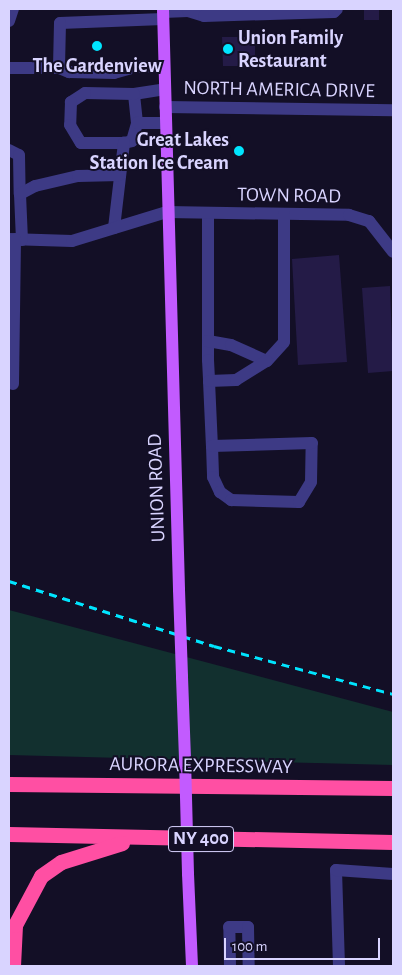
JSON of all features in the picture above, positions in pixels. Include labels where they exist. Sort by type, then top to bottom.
[{"type":"highway","name":"AURORA EXPRESSWAY","points":[[9,784],[393,788]]},
{"type":"highway","name":"NY 400","points":[[9,834],[393,842]]},
{"type":"highway","points":[[13,966],[15,925],[28,895],[41,876],[61,862],[89,850],[142,838]]},
{"type":"main road","name":"UNION ROAD","points":[[163,13],[167,212],[192,966]]},
{"type":"street","points":[[9,21],[13,9]]},
{"type":"street","points":[[59,68],[60,23],[188,11],[204,16],[259,12],[334,12],[337,9]]},
{"type":"street","points":[[9,68],[59,68],[68,72],[114,73],[135,67],[164,66]]},
{"type":"street","points":[[134,94],[137,123],[132,141],[124,143],[81,143],[70,125],[71,102],[85,93],[134,94],[164,89]]},
{"type":"street","name":"NORTH AMERICA DRIVE","points":[[165,107],[393,110]]},
{"type":"street","points":[[137,123],[165,122]]},
{"type":"street","points":[[114,228],[124,143]]},
{"type":"street","points":[[9,150],[19,154],[20,194],[15,240],[12,384]]},
{"type":"street","points":[[20,194],[35,186],[78,176],[120,175]]},
{"type":"street","name":"TOWN ROAD","points":[[15,240],[72,241],[167,212],[349,215],[369,221],[393,252]]},
{"type":"street","points":[[208,213],[208,341],[213,477],[220,492],[231,500],[299,502],[311,482],[312,443],[212,446]]},
{"type":"street","points":[[209,382],[236,380],[267,361],[284,342],[284,214]]},
{"type":"street","points":[[208,341],[231,345],[267,361]]},
{"type":"street","points":[[339,966],[336,870],[393,874]]},
{"type":"street","points":[[230,966],[229,928],[248,927],[249,966]]},
{"type":"green space","points":[[9,610],[393,712],[393,765],[9,755]]},
{"type":"building","points":[[364,9],[379,9],[379,20],[364,20]]},
{"type":"building","points":[[222,37],[255,37],[255,66],[223,66]]},
{"type":"building","points":[[339,255],[347,362],[298,365],[292,259]]},
{"type":"building","points":[[390,286],[393,371],[368,373],[362,288]]},
{"type":"railway","points":[[9,581],[214,646],[393,694]]},
{"type":"place","name":"The Gardenview","points":[[97,46]]},
{"type":"place","name":"Union Family Restaurant","points":[[228,49]]},
{"type":"place","name":"Great Lakes Station Ice Cream","points":[[239,151]]}]
